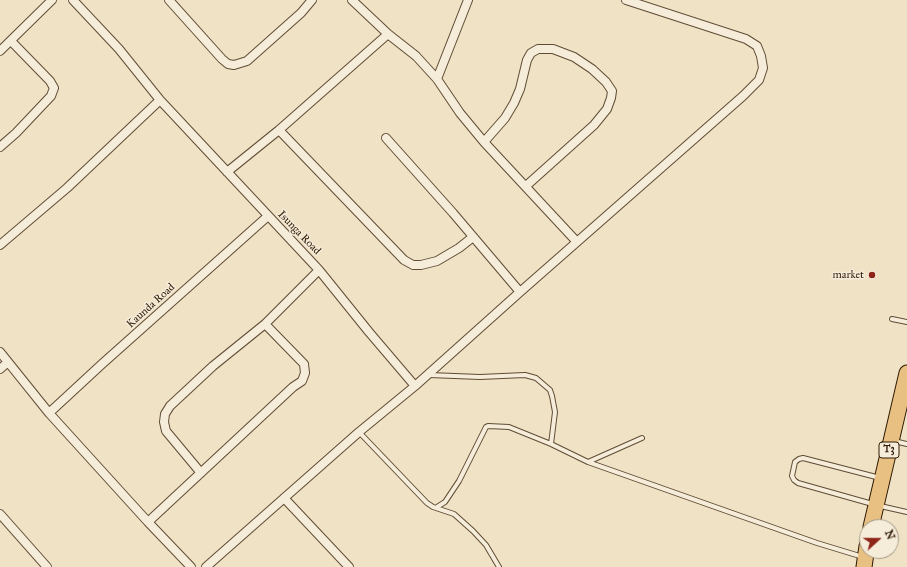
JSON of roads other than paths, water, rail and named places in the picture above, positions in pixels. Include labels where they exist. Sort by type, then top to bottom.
[{"type":"highway","name":"T3","points":[[873,519],[907,373]]},
{"type":"street","points":[[0,51],[52,0]]},
{"type":"street","name":"Isunga Road","points":[[73,0],[119,49],[160,100],[319,270],[415,386]]},
{"type":"street","points":[[169,0],[222,59],[228,64],[234,65],[246,61],[295,18],[312,0]]},
{"type":"street","points":[[352,0],[388,34],[416,56],[437,79],[460,113],[484,142],[578,242]]},
{"type":"street","points":[[437,79],[468,0]]},
{"type":"street","points":[[206,567],[360,432],[428,375],[520,292],[744,96],[759,80],[763,68],[761,56],[757,46],[746,39],[626,0]]},
{"type":"street","points":[[226,172],[279,130],[388,34]]},
{"type":"street","points":[[0,147],[16,133],[51,96],[54,88],[50,81],[11,41]]},
{"type":"street","points":[[484,142],[505,118],[514,104],[520,89],[527,60],[531,53],[538,49],[553,49],[574,57],[592,69],[606,82],[612,91],[607,109],[594,125],[526,186]]},
{"type":"street","points":[[0,245],[67,188],[160,100]]},
{"type":"street","points":[[279,130],[404,260],[412,265],[421,266],[437,261],[459,248],[472,237]]},
{"type":"street","points":[[386,138],[520,292]]},
{"type":"street","name":"Kaunda Road","points":[[49,413],[268,216]]},
{"type":"street","points":[[201,473],[166,431],[164,422],[165,414],[170,406],[213,366],[265,324],[319,270]]},
{"type":"street","points":[[148,522],[293,387],[302,381],[305,373],[304,364],[265,324]]},
{"type":"street","points":[[0,352],[49,413],[191,567]]},
{"type":"street","points":[[0,369],[8,362]]},
{"type":"street","points":[[284,498],[350,567]]},
{"type":"street","points":[[0,514],[47,567]]},
{"type":"lane","points":[[892,319],[907,322]]},
{"type":"lane","points":[[428,375],[480,377],[526,375],[536,378],[550,390],[552,396],[555,412],[551,444]]},
{"type":"lane","points":[[436,507],[445,502],[459,481],[486,427],[509,427],[551,444],[588,462],[817,543],[859,555]]},
{"type":"lane","points":[[360,432],[427,503],[454,514],[473,531],[486,545],[499,567]]},
{"type":"lane","points":[[588,462],[642,438]]},
{"type":"lane","points":[[892,440],[907,444]]},
{"type":"lane","points":[[882,479],[803,458],[795,462],[792,476],[798,483],[876,505],[907,512]]},
{"type":"place","name":"market","points":[[872,275]]}]
